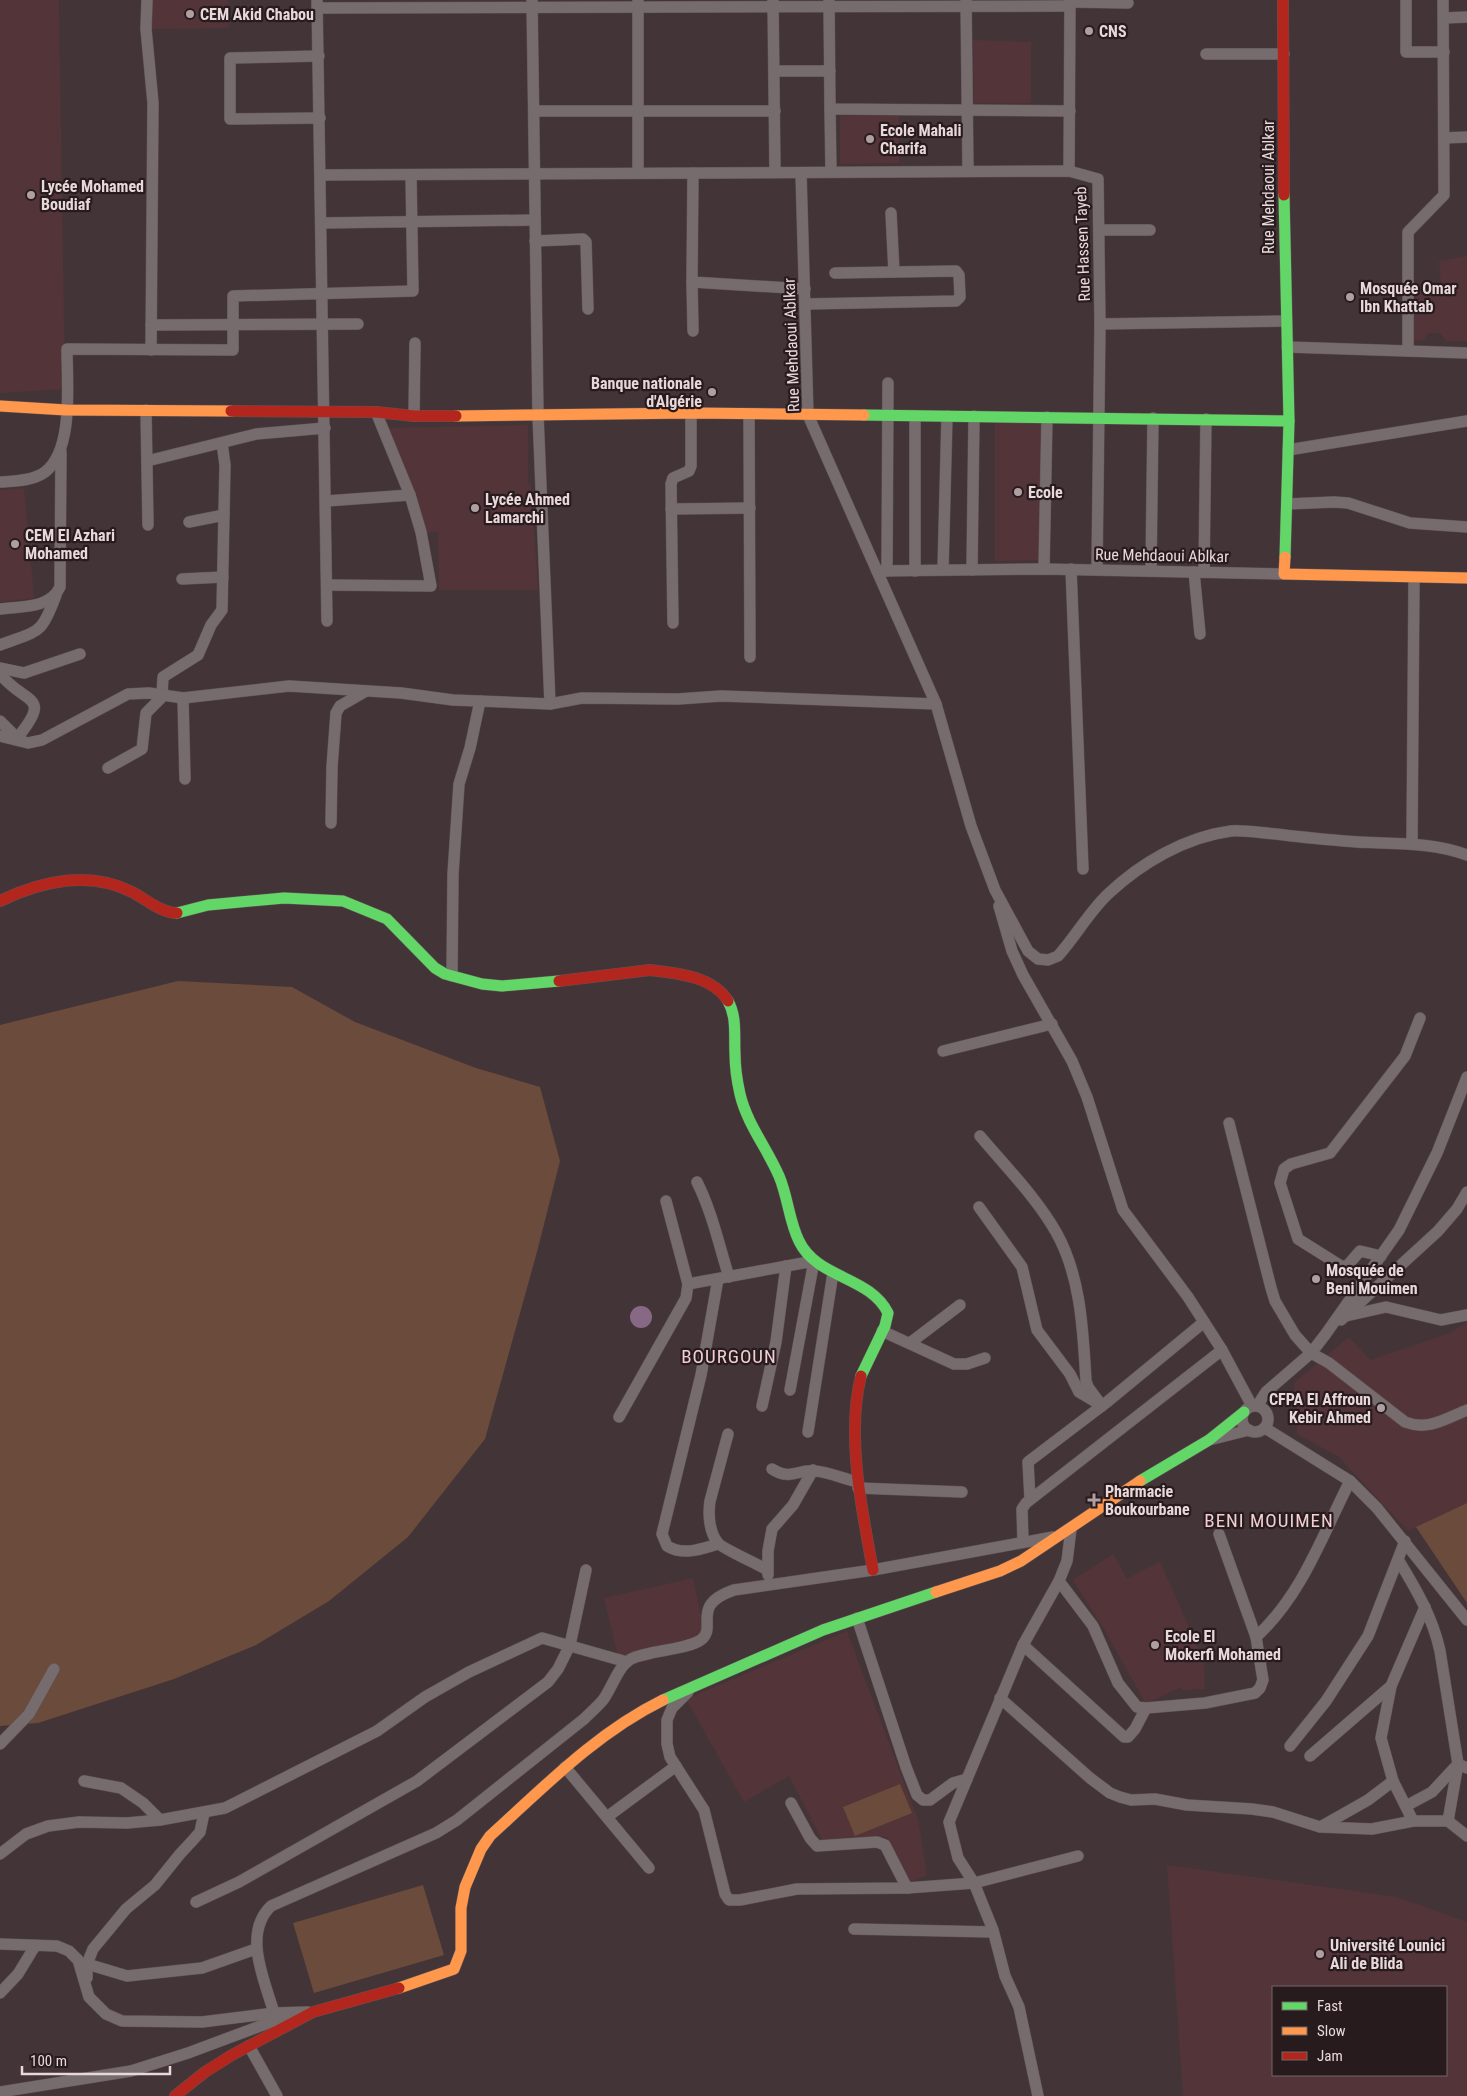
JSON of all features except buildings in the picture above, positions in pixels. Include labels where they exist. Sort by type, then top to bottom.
[{"type":"street","points":[[146,0],[146,29],[153,103],[151,350]]},
{"type":"street","name":"Rue Mehdaoui Ablkar","points":[[801,173],[806,289],[808,415],[882,571],[1097,569],[1284,574],[1289,421],[1282,0]]},
{"type":"street","points":[[1406,0],[1406,52],[1444,52]]},
{"type":"street","points":[[1408,351],[1408,232],[1444,195],[1444,0]]},
{"type":"street","points":[[532,3],[538,415],[550,704]]},
{"type":"street","name":"Rue Hassen Tayeb","points":[[1070,3],[1069,171],[1098,179],[1100,324],[1097,569]]},
{"type":"street","points":[[327,621],[317,4],[1128,3]]},
{"type":"street","points":[[638,4],[638,173]]},
{"type":"street","points":[[773,4],[775,172]]},
{"type":"street","points":[[830,4],[831,172]]},
{"type":"street","points":[[966,4],[968,171]]},
{"type":"street","points":[[1444,18],[1467,17]]},
{"type":"street","points":[[1206,54],[1284,54]]},
{"type":"street","points":[[319,56],[230,58],[230,119],[320,118]]},
{"type":"street","points":[[774,71],[830,71]]},
{"type":"street","points":[[830,109],[1070,111]]},
{"type":"street","points":[[535,111],[775,111]]},
{"type":"street","points":[[1444,138],[1467,137]]},
{"type":"street","points":[[321,175],[1069,171]]},
{"type":"street","points":[[693,173],[693,331]]},
{"type":"street","points":[[0,645],[41,629],[47,621],[60,587],[61,449],[66,410],[67,349],[233,350],[233,296],[413,292],[411,175]]},
{"type":"street","points":[[891,212],[894,272]]},
{"type":"street","points":[[321,223],[535,220]]},
{"type":"street","points":[[1099,230],[1150,230]]},
{"type":"street","points":[[535,241],[583,239],[586,242],[588,309]]},
{"type":"street","points":[[806,304],[956,301],[960,297],[959,275],[956,271],[834,273]]},
{"type":"street","points":[[692,282],[806,289]]},
{"type":"street","points":[[1100,324],[1286,321]]},
{"type":"street","points":[[151,325],[358,324]]},
{"type":"street","points":[[414,416],[415,343]]},
{"type":"street","points":[[1287,347],[1467,353]]},
{"type":"street","points":[[888,383],[882,571],[936,704],[971,826],[995,890],[1012,951],[1023,975],[1072,1060],[1087,1097],[1123,1210],[1204,1322],[1255,1409],[1268,1419],[1265,1428]]},
{"type":"street","points":[[0,406],[66,410],[376,412],[414,416],[691,413],[1289,421]]},
{"type":"street","points":[[146,410],[148,526]]},
{"type":"street","points":[[327,585],[431,586],[421,532],[410,495],[376,412]]},
{"type":"street","points":[[673,623],[672,480],[689,471],[691,466],[691,413]]},
{"type":"street","points":[[749,414],[750,657]]},
{"type":"street","points":[[915,416],[915,571]]},
{"type":"street","points":[[944,570],[947,416]]},
{"type":"street","points":[[972,570],[974,416]]},
{"type":"street","points":[[1044,569],[1047,417]]},
{"type":"street","points":[[1151,571],[1153,418]]},
{"type":"street","points":[[1200,634],[1199,572],[1206,419]]},
{"type":"street","points":[[1288,450],[1467,421]]},
{"type":"street","points":[[147,461],[256,434],[325,428]]},
{"type":"street","points":[[108,768],[142,749],[146,713],[163,695],[163,677],[198,655],[211,625],[222,610],[225,466],[222,443]]},
{"type":"street","points":[[0,482],[20,480],[44,473],[56,461],[61,449]]},
{"type":"street","points":[[326,500],[410,495]]},
{"type":"street","points":[[1286,504],[1341,502],[1410,523],[1467,527]]},
{"type":"street","points":[[671,509],[750,508]]},
{"type":"street","points":[[189,522],[224,515]]},
{"type":"street","points":[[1071,569],[1083,869]]},
{"type":"street","points":[[1284,574],[1467,578]]},
{"type":"street","points":[[182,579],[223,577]]},
{"type":"street","points":[[1412,844],[1414,578]]},
{"type":"street","points":[[0,609],[40,604],[56,595]]},
{"type":"street","points":[[0,668],[24,674],[80,654]]},
{"type":"street","points":[[0,674],[34,703],[36,711],[32,720],[18,737]]},
{"type":"street","points":[[0,736],[28,743],[61,731],[128,694],[163,695],[183,698],[289,686],[480,701],[550,704],[582,698],[678,699],[721,696],[936,704]]},
{"type":"street","points":[[331,823],[332,767],[336,713],[340,706],[366,691]]},
{"type":"street","points":[[183,698],[185,779]]},
{"type":"street","points":[[452,976],[453,874],[459,784],[470,748],[480,701]]},
{"type":"street","points":[[0,721],[28,743]]},
{"type":"street","points":[[995,890],[1028,951],[1038,959],[1048,960],[1058,956],[1070,943],[1086,918],[1120,884],[1162,854],[1189,842],[1232,831],[1339,841],[1412,844],[1449,849],[1467,855]]},
{"type":"street","points":[[0,901],[29,890],[63,881],[83,880],[121,886],[167,912],[175,913],[208,905],[284,898],[343,901],[387,919],[427,962],[452,976],[482,984],[502,986],[536,984],[650,970],[670,972],[710,986],[724,996],[734,1013],[735,1059],[745,1112],[779,1176],[799,1242],[814,1261],[833,1273],[862,1286],[885,1306],[887,1321],[868,1357],[858,1387],[858,1485],[873,1570]]},
{"type":"street","points":[[1381,1256],[1360,1252],[1347,1266],[1340,1266],[1303,1244],[1296,1235],[1280,1183],[1280,1177],[1284,1168],[1291,1164],[1330,1153],[1405,1056],[1420,1018]]},
{"type":"street","points":[[943,1051],[1052,1024]]},
{"type":"street","points":[[1249,1430],[1243,1422],[1274,1385],[1310,1353],[1325,1335],[1399,1230],[1437,1153],[1467,1077]]},
{"type":"street","points":[[1229,1123],[1275,1301],[1294,1335],[1310,1353],[1329,1363],[1405,1422],[1418,1427],[1427,1426],[1467,1410]]},
{"type":"street","points":[[980,1136],[1044,1214],[1066,1252],[1076,1288],[1086,1381],[1088,1387],[1102,1406]]},
{"type":"street","points":[[697,1182],[711,1212],[713,1228],[730,1277]]},
{"type":"street","points":[[1325,1335],[1438,1231],[1457,1209],[1467,1192]]},
{"type":"street","points":[[619,1417],[686,1298],[688,1284],[666,1201]]},
{"type":"street","points":[[978,1207],[1022,1267],[1037,1330],[1070,1374],[1079,1392],[1102,1406]]},
{"type":"street","points":[[688,1284],[814,1261]]},
{"type":"street","points":[[790,1390],[814,1261]]},
{"type":"street","points":[[762,1406],[776,1342],[786,1266]]},
{"type":"street","points":[[808,1432],[833,1273]]},
{"type":"street","points":[[718,1279],[701,1375],[662,1534],[667,1546],[680,1550],[698,1550],[718,1544]]},
{"type":"street","points":[[910,1343],[960,1304]]},
{"type":"street","points":[[1346,1316],[1386,1307],[1441,1320],[1467,1315]]},
{"type":"street","points":[[1030,1500],[1028,1462],[1102,1406],[1204,1322]]},
{"type":"street","points":[[882,1331],[954,1364],[968,1364],[984,1358]]},
{"type":"street","points":[[1023,1542],[1022,1509],[1030,1500],[1222,1350]]},
{"type":"street","points":[[0,1944],[57,1946],[70,1951],[78,1960],[89,1997],[113,2019],[131,2022],[202,2022],[274,2013],[313,2012],[422,1982],[454,1969],[461,1951],[461,1908],[465,1887],[481,1849],[490,1836],[565,1767],[631,1718],[695,1684],[857,1618],[1000,1571],[1060,1536],[1136,1484],[1209,1440],[1255,1409]]},
{"type":"street","points":[[1209,1440],[1249,1430],[1254,1432],[1265,1428]]},
{"type":"street","points":[[1265,1428],[1350,1481],[1377,1508],[1405,1541],[1467,1620]]},
{"type":"street","points":[[728,1434],[708,1512],[712,1531],[718,1544],[767,1570]]},
{"type":"street","points":[[772,1469],[780,1474],[798,1474],[813,1470],[858,1485],[962,1492]]},
{"type":"street","points":[[770,1585],[767,1570],[772,1529],[793,1505],[813,1470]]},
{"type":"street","points":[[1256,1637],[1276,1619],[1291,1598],[1350,1481]]},
{"type":"street","points":[[1038,2096],[1019,2007],[1005,1976],[994,1932],[974,1883],[958,1858],[949,1822],[1023,1645],[1059,1581],[1067,1561],[1070,1529]]},
{"type":"street","points":[[1059,1581],[1093,1626],[1118,1682],[1137,1707],[1146,1708],[1205,1703],[1255,1693],[1260,1688],[1263,1680],[1256,1637],[1219,1534]]},
{"type":"street","points":[[274,2013],[256,1949],[262,1919],[270,1906],[436,1833],[457,1820],[584,1719],[602,1701],[627,1662],[637,1656],[699,1642],[706,1634],[708,1607],[715,1600],[734,1590],[873,1570],[1060,1536]]},
{"type":"street","points":[[1290,1746],[1326,1701],[1368,1636],[1399,1561],[1405,1541]]},
{"type":"street","points":[[1399,1561],[1419,1594],[1436,1636],[1463,1766],[1448,1821]]},
{"type":"street","points":[[196,1902],[238,1882],[417,1781],[548,1682],[558,1670],[570,1645],[586,1570]]},
{"type":"street","points":[[1413,1821],[1393,1781],[1381,1738],[1391,1686],[1425,1607]]},
{"type":"street","points":[[857,1618],[906,1767],[917,1794],[923,1800],[930,1800],[953,1783],[967,1779]]},
{"type":"street","points":[[0,1854],[26,1834],[48,1826],[79,1822],[127,1823],[160,1820],[225,1808],[377,1731],[425,1697],[542,1638],[627,1662]]},
{"type":"street","points":[[1023,1645],[1124,1737],[1128,1737],[1135,1729],[1146,1708]]},
{"type":"street","points":[[0,1744],[29,1714],[54,1669]]},
{"type":"street","points":[[695,1684],[672,1708],[667,1720],[667,1744],[670,1757],[704,1810],[725,1894],[729,1900],[740,1900],[797,1889],[907,1888],[974,1883],[1078,1856]]},
{"type":"street","points":[[1310,1756],[1391,1686]]},
{"type":"street","points":[[1000,1698],[1090,1778],[1110,1793],[1131,1800],[1155,1799],[1187,1805],[1252,1809],[1273,1812],[1320,1827],[1372,1829],[1413,1821],[1448,1821],[1467,1836]]},
{"type":"street","points":[[607,1817],[676,1766]]},
{"type":"street","points":[[1406,1806],[1432,1792],[1463,1766]]},
{"type":"street","points":[[565,1767],[649,1868]]},
{"type":"street","points":[[84,1781],[121,1788],[143,1803],[160,1820]]},
{"type":"street","points":[[1320,1827],[1368,1800],[1393,1781]]},
{"type":"street","points":[[791,1803],[810,1838],[817,1846],[878,1842],[885,1845],[907,1888]]},
{"type":"street","points":[[89,1997],[87,1964],[93,1949],[116,1920],[155,1885],[200,1832],[204,1813]]},
{"type":"street","points":[[854,1929],[994,1932]]},
{"type":"street","points":[[0,1993],[18,1974],[35,1946]]},
{"type":"street","points":[[87,1964],[127,1976],[202,1968],[256,1949]]},
{"type":"street","points":[[175,2096],[205,2072],[248,2046],[313,2012]]},
{"type":"street","points":[[0,2092],[131,2071],[188,2053],[296,2013]]},
{"type":"street","points":[[248,2046],[278,2096]]},
{"type":"shaded area","name":"Lycée Mohamed Boudiaf","points":[[0,0],[59,0],[65,389],[0,393]]},
{"type":"shaded area","name":"CEM Akid Chabou","points":[[152,0],[228,0],[229,28],[152,29]]},
{"type":"shaded area","points":[[973,40],[1031,42],[1031,103],[974,103]]},
{"type":"shaded area","name":"Ecole Mahali Charifa","points":[[840,116],[899,116],[899,163],[840,164]]},
{"type":"shaded area","points":[[1467,256],[1467,341],[1446,341],[1440,333],[1428,333],[1425,340],[1413,341],[1411,290],[1441,286],[1439,261]]},
{"type":"shaded area","name":"Ecole","points":[[995,422],[1043,423],[1040,560],[995,561]]},
{"type":"shaded area","name":"Lycée Ahmed Lamarchi","points":[[528,425],[528,484],[531,485],[538,590],[439,590],[438,532],[427,533],[388,428]]},
{"type":"shaded area","name":"CEM El Azhari Mohamed","points":[[24,488],[34,598],[0,602],[0,490]]},
{"type":"shaded area","points":[[178,981],[292,987],[355,1022],[476,1068],[540,1087],[560,1161],[485,1439],[408,1537],[329,1601],[256,1645],[174,1679],[38,1723],[0,1726],[0,1025]]},
{"type":"shaded area","points":[[641,1306],[651,1313],[652,1317],[645,1327],[641,1328],[631,1321],[630,1317],[637,1307]]},
{"type":"shaded area","name":"CFPA El Affroun Kebir Ahmed","points":[[1467,1322],[1467,1503],[1408,1531],[1339,1457],[1297,1434],[1294,1383],[1349,1337],[1370,1360],[1450,1333]]},
{"type":"shaded area","points":[[1467,1503],[1467,1603],[1416,1527]]},
{"type":"shaded area","name":"Ecole El Mokerfi Mohamed","points":[[1113,1554],[1127,1579],[1160,1561],[1204,1662],[1205,1689],[1182,1690],[1181,1687],[1146,1704],[1104,1629],[1073,1580]]},
{"type":"shaded area","points":[[693,1578],[703,1626],[699,1636],[622,1657],[617,1653],[604,1598]]},
{"type":"shaded area","points":[[847,1631],[918,1820],[927,1875],[911,1882],[886,1837],[823,1842],[789,1776],[744,1802],[686,1699]]},
{"type":"shaded area","points":[[900,1784],[912,1813],[855,1836],[843,1807]]},
{"type":"shaded area","name":"Université Lounici Ali de Blida","points":[[1167,1865],[1397,1897],[1467,1922],[1467,2096],[1183,2096]]},
{"type":"shaded area","points":[[423,1885],[444,1955],[314,1993],[293,1923]]},
{"type":"traffic: fast","points":[[1284,195],[1289,421],[1285,557]]},
{"type":"traffic: fast","points":[[864,415],[1289,421]]},
{"type":"traffic: fast","points":[[177,913],[208,905],[284,898],[343,901],[387,919],[435,968],[445,974],[482,984],[502,986],[559,981]]},
{"type":"traffic: fast","points":[[728,1001],[733,1013],[736,1069],[743,1105],[779,1176],[799,1241],[807,1253],[818,1263],[869,1291],[880,1301],[888,1313],[885,1326],[861,1376]]},
{"type":"traffic: fast","points":[[1140,1481],[1209,1440],[1244,1412]]},
{"type":"traffic: fast","points":[[663,1700],[823,1630],[936,1592]]},
{"type":"traffic: slow","points":[[0,406],[66,410],[231,411]]},
{"type":"traffic: slow","points":[[456,416],[691,413],[864,415]]},
{"type":"traffic: slow","points":[[1285,557],[1284,574],[1467,578]]},
{"type":"traffic: slow","points":[[936,1592],[1000,1571],[1021,1561],[1140,1481]]},
{"type":"traffic: slow","points":[[399,1988],[454,1969],[461,1951],[461,1908],[465,1887],[481,1849],[490,1836],[551,1780],[593,1745],[615,1728],[663,1700]]},
{"type":"traffic: jam","points":[[1283,0],[1284,195]]},
{"type":"traffic: jam","points":[[231,411],[376,412],[414,416],[456,416]]},
{"type":"traffic: jam","points":[[0,901],[32,888],[49,884],[66,881],[99,881],[116,885],[165,911],[177,913]]},
{"type":"traffic: jam","points":[[559,981],[650,970],[660,971],[704,981],[713,986],[728,1001]]},
{"type":"traffic: jam","points":[[861,1376],[857,1399],[855,1448],[860,1498],[873,1570]]},
{"type":"traffic: jam","points":[[175,2096],[205,2072],[232,2055],[313,2012],[399,1988]]},
{"type":"place","name":"CEM Akid Chabou","points":[[190,14]]},
{"type":"place","name":"CNS","points":[[1089,31]]},
{"type":"place","name":"Ecole Mahali Charifa","points":[[870,139]]},
{"type":"place","name":"Lycée Mohamed Boudiaf","points":[[31,195]]},
{"type":"place","name":"Mosquée Omar Ibn Khattab","points":[[1350,297]]},
{"type":"place","name":"Banque nationale d'Algérie","points":[[712,392]]},
{"type":"place","name":"Ecole","points":[[1018,492]]},
{"type":"place","name":"Lycée Ahmed Lamarchi","points":[[475,508]]},
{"type":"place","name":"CEM El Azhari Mohamed","points":[[15,544]]},
{"type":"place","name":"Mosquée de Beni Mouimen","points":[[1316,1279]]},
{"type":"place","name":"CFPA El Affroun Kebir Ahmed","points":[[1381,1408]]},
{"type":"place","name":"Pharmacie Boukourbane","points":[[1094,1500]]},
{"type":"place","name":"Ecole El Mokerfi Mohamed","points":[[1155,1645]]},
{"type":"place","name":"Université Lounici Ali de Blida","points":[[1320,1954]]},
{"type":"district","name":"BOURGOUN","points":[[729,1356]]},
{"type":"district","name":"BENI MOUIMEN","points":[[1269,1520]]}]
